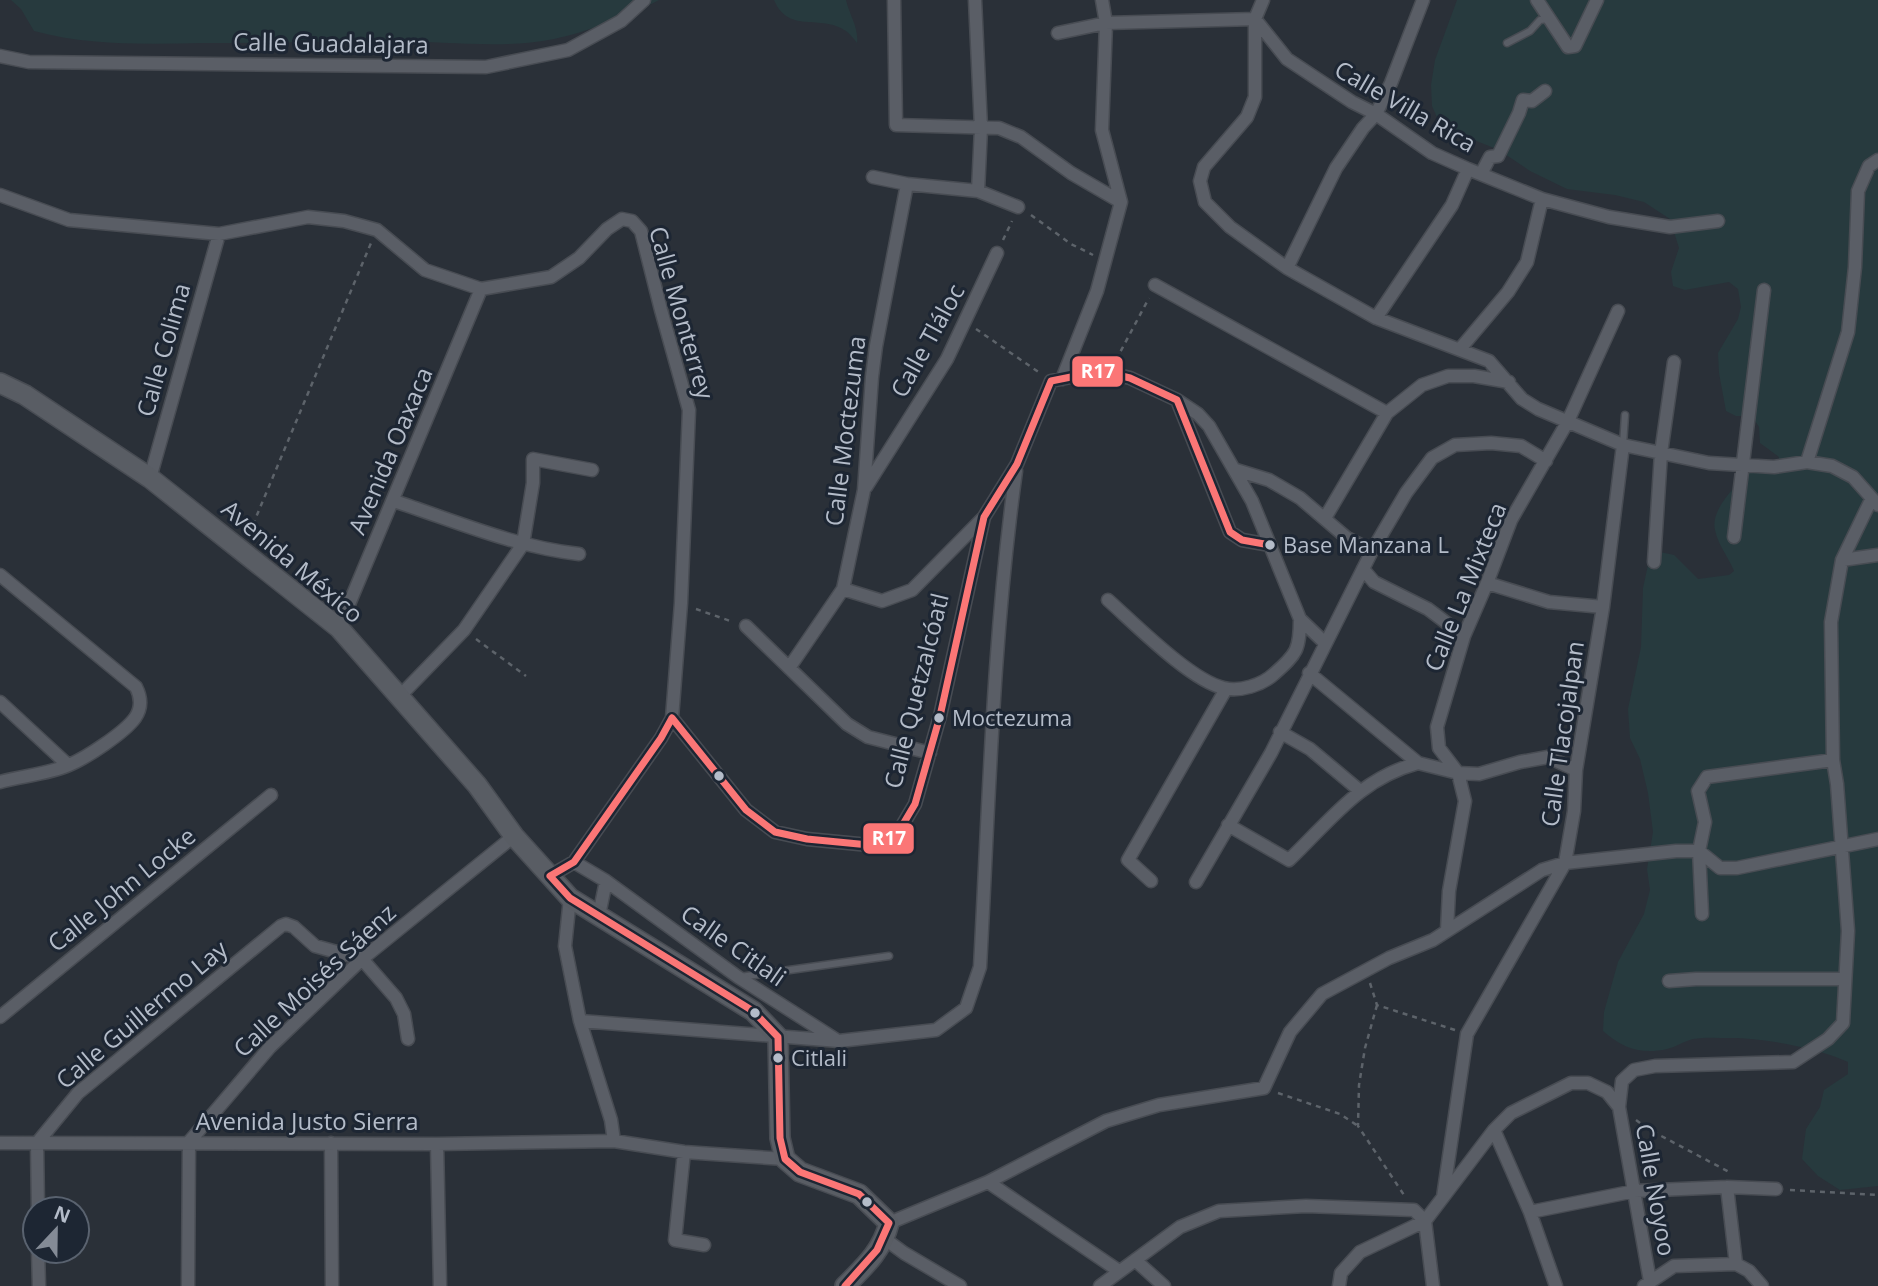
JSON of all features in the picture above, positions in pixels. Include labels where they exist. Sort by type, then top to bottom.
[{"type":"street","name":"Calle Guadalajara","points":[[1,60],[486,67],[568,50],[621,21],[644,0]]},
{"type":"street","points":[[894,0],[896,125],[999,128],[1021,137],[1071,173],[1121,202]]},
{"type":"street","points":[[975,0],[981,128],[978,191]]},
{"type":"street","points":[[580,1021],[839,1041],[936,1030],[966,1008],[980,967],[998,649],[1007,534],[1017,464],[1097,291],[1121,202],[1102,130],[1106,23],[1101,0]]},
{"type":"street","points":[[1263,0],[1255,19],[1255,97],[1247,117],[1204,167],[1200,181],[1205,202],[1230,227],[1287,268],[1376,318],[1489,361],[1522,398],[1568,421],[1623,444],[1709,463],[1774,467],[1807,462],[1832,466],[1853,477],[1875,502],[1842,560],[1831,622],[1833,760],[1847,931],[1843,1023],[1828,1039],[1793,1062],[1655,1066],[1634,1070],[1622,1080],[1619,1107]]},
{"type":"street","points":[[1287,268],[1336,168],[1363,128],[1376,114],[1423,0]]},
{"type":"street","points":[[1537,0],[1568,47],[1575,46],[1597,0]]},
{"type":"street","points":[[1058,33],[1106,23],[1255,19]]},
{"type":"street","name":"Calle Villa Rica","points":[[1255,19],[1287,59],[1352,102],[1376,114],[1432,153],[1468,169],[1542,199],[1609,217],[1670,227],[1718,221]]},
{"type":"street","points":[[1481,174],[1490,157],[1498,156],[1519,113],[1522,100],[1532,101],[1545,91]]},
{"type":"street","points":[[1807,462],[1848,331],[1855,267],[1858,191],[1869,166],[1878,160]]},
{"type":"street","points":[[1376,318],[1452,205],[1468,169]]},
{"type":"street","points":[[873,177],[907,184],[978,191],[1018,206]]},
{"type":"street","name":"Calle Moctezuma","points":[[789,668],[844,589],[864,490],[872,377],[907,184]]},
{"type":"street","name":"Calle Monterrey","points":[[0,195],[69,220],[219,234],[308,218],[344,221],[377,230],[425,270],[481,289],[551,277],[579,258],[607,229],[622,219],[632,221],[641,231],[660,310],[690,410],[681,603],[672,718]]},
{"type":"street","points":[[1460,349],[1508,292],[1527,262],[1542,199]]},
{"type":"street","name":"Calle Colima","points":[[150,478],[219,234]]},
{"type":"street","name":"Calle Tláloc","points":[[864,490],[947,359],[997,253]]},
{"type":"street","points":[[1155,285],[1387,413]]},
{"type":"street","name":"Avenida Oaxaca","points":[[339,628],[481,289]]},
{"type":"street","points":[[1734,537],[1765,289]]},
{"type":"street","name":"Calle La Mixteca","points":[[1447,930],[1449,891],[1465,801],[1458,773],[1439,748],[1437,727],[1464,636],[1511,520],[1568,421],[1618,311]]},
{"type":"street","points":[[1654,562],[1661,453],[1674,362]]},
{"type":"street","points":[[1056,380],[1101,371],[1110,373],[1130,378],[1177,400],[1198,414],[1209,426],[1236,470],[1300,618],[1300,638],[1293,657],[1270,678],[1250,687],[1226,689],[1190,671],[1108,600]]},
{"type":"street","points":[[1325,518],[1387,413],[1422,385],[1448,376],[1474,376],[1509,382]]},
{"type":"street","name":"Avenida México","points":[[0,383],[25,395],[150,478],[339,628],[477,785],[514,836],[550,876],[570,898],[599,915]]},
{"type":"street","points":[[1177,400],[1230,532],[1242,540],[1270,545]]},
{"type":"street","points":[[1196,882],[1271,753],[1372,551],[1406,492],[1432,458],[1455,446],[1491,443],[1521,446],[1546,461]]},
{"type":"street","name":"Calle Tlacojalpan","points":[[1467,1034],[1565,863],[1574,811],[1576,770],[1603,607],[1623,444]]},
{"type":"street","points":[[399,696],[464,631],[523,544],[533,482],[533,459],[592,470]]},
{"type":"street","name":"Calle Quetzalcóatl","points":[[672,718],[746,810],[775,832],[807,839],[869,845],[896,836],[915,804],[930,753],[984,517],[1017,464]]},
{"type":"street","points":[[1236,470],[1269,480],[1300,498],[1347,538],[1372,551]]},
{"type":"street","points":[[394,501],[523,544],[550,551],[579,554]]},
{"type":"street","points":[[844,589],[882,601],[912,590],[984,517]]},
{"type":"street","points":[[1842,560],[1878,555]]},
{"type":"street","points":[[1363,569],[1374,582],[1393,589],[1428,609],[1464,636]]},
{"type":"street","points":[[0,575],[136,687],[140,696],[140,706],[135,718],[104,745],[68,765],[0,782]]},
{"type":"street","points":[[1487,583],[1549,602],[1603,607]]},
{"type":"street","points":[[1300,618],[1325,643]]},
{"type":"street","points":[[746,626],[847,724],[868,737],[930,753]]},
{"type":"street","points":[[1309,673],[1418,763],[1458,773],[1479,774],[1548,757],[1576,770]]},
{"type":"street","points":[[1151,881],[1128,860],[1226,689]]},
{"type":"street","points":[[0,702],[68,765]]},
{"type":"street","points":[[550,876],[574,862],[672,718]]},
{"type":"street","points":[[1280,732],[1310,749],[1359,790]]},
{"type":"street","points":[[1702,914],[1699,851],[1705,822],[1698,791],[1707,777],[1833,760]]},
{"type":"street","points":[[1228,825],[1289,860],[1359,790],[1400,768],[1418,763]]},
{"type":"street","name":"Calle John Locke","points":[[0,1017],[271,795]]},
{"type":"street","name":"Calle Moisés Sáenz","points":[[189,1142],[270,1047],[362,959],[514,836]]},
{"type":"street","points":[[845,1286],[873,1258],[887,1231],[1106,1121],[1159,1105],[1264,1088],[1290,1032],[1322,994],[1366,970],[1433,940],[1542,870],[1565,863],[1676,851],[1699,851],[1720,868],[1737,868],[1878,839]]},
{"type":"street","points":[[574,862],[606,881],[599,915],[753,1011],[778,1037],[780,1138],[785,1159],[800,1172],[859,1194],[904,1253],[960,1286]]},
{"type":"street","name":"Calle Citlali","points":[[606,881],[738,978],[839,1041]]},
{"type":"street","points":[[570,898],[565,946],[580,1021],[611,1120],[614,1141]]},
{"type":"street","name":"Calle Guillermo Lay","points":[[37,1143],[78,1093],[281,926],[286,924],[294,927],[315,946],[362,959]]},
{"type":"street","points":[[362,959],[397,998],[404,1014],[408,1039]]},
{"type":"street","points":[[1669,981],[1845,979]]},
{"type":"street","points":[[1443,1196],[1467,1034]]},
{"type":"street","points":[[1339,1286],[1341,1273],[1360,1252],[1425,1221],[1494,1130],[1511,1113],[1571,1083],[1588,1083],[1607,1092],[1619,1107]]},
{"type":"street","name":"Calle Noyoo","points":[[1619,1107],[1635,1191],[1647,1283]]},
{"type":"street","points":[[1494,1130],[1530,1212],[1556,1286]]},
{"type":"street","name":"Avenida Justo Sierra","points":[[0,1143],[437,1144],[614,1141],[684,1152],[785,1159]]},
{"type":"street","points":[[188,1286],[189,1142]]},
{"type":"street","points":[[37,1143],[38,1195]]},
{"type":"street","points":[[331,1143],[332,1286]]},
{"type":"street","points":[[437,1144],[440,1286]]},
{"type":"street","points":[[684,1152],[675,1240],[704,1245]]},
{"type":"street","points":[[988,1182],[1119,1271]]},
{"type":"street","points":[[1530,1212],[1635,1191],[1727,1187],[1776,1189]]},
{"type":"street","points":[[1727,1187],[1736,1264]]},
{"type":"street","points":[[1100,1286],[1180,1227],[1219,1210],[1306,1206],[1414,1210],[1425,1221],[1433,1286]]},
{"type":"street","points":[[1135,1260],[1164,1286]]},
{"type":"street","points":[[1647,1283],[1674,1266],[1736,1264],[1749,1271],[1762,1286]]},
{"type":"street","points":[[38,1265],[39,1286]]},
{"type":"lane","points":[[1507,43],[1530,31],[1540,20],[1549,19]]},
{"type":"lane","name":"Calle Tlacojalpan","points":[[1623,444],[1625,415]]},
{"type":"lane","points":[[738,978],[889,956]]},
{"type":"path","points":[[997,253],[1018,206],[1071,244],[1103,261]]},
{"type":"path","points":[[241,552],[377,230]]},
{"type":"path","points":[[1110,373],[1155,285]]},
{"type":"path","points":[[965,322],[1056,380]]},
{"type":"path","points":[[681,603],[746,626]]},
{"type":"path","points":[[464,631],[526,676]]},
{"type":"path","points":[[1358,1126],[1359,1085],[1365,1048],[1377,1005],[1366,970]]},
{"type":"path","points":[[1377,1005],[1467,1034]]},
{"type":"path","points":[[1264,1088],[1340,1114],[1358,1126],[1414,1210]]},
{"type":"path","points":[[1619,1107],[1650,1130],[1734,1174]]},
{"type":"path","points":[[1776,1189],[1878,1195]]},
{"type":"green space","points":[[11,0],[659,0],[608,23],[567,36],[512,44],[405,41],[161,44],[97,42],[34,31],[21,9]]},
{"type":"green space","points":[[774,0],[846,0],[855,26],[857,43],[847,32],[836,26],[788,17],[780,11]]},
{"type":"green space","points":[[1457,0],[1878,0],[1878,1186],[1840,1190],[1818,1176],[1802,1159],[1806,1129],[1820,1107],[1824,1090],[1848,1074],[1848,1062],[1806,1048],[1744,1038],[1698,1038],[1658,1051],[1632,1049],[1603,1031],[1604,1012],[1618,962],[1644,914],[1650,890],[1647,869],[1653,832],[1640,759],[1630,738],[1628,709],[1641,647],[1643,588],[1648,565],[1660,552],[1674,555],[1698,579],[1729,575],[1734,571],[1716,536],[1717,513],[1726,497],[1750,469],[1777,467],[1779,457],[1760,443],[1759,427],[1752,416],[1736,416],[1726,411],[1718,353],[1738,319],[1741,307],[1738,289],[1729,282],[1685,290],[1673,286],[1671,272],[1679,248],[1670,219],[1644,202],[1567,189],[1530,171],[1499,150],[1459,134],[1439,122],[1432,106],[1431,85],[1435,60]]},
{"type":"transit line","name":"R17","points":[[672,718],[746,810],[775,832],[807,839],[869,845],[896,836],[915,804],[940,716],[984,517],[1017,464],[1051,381],[1101,371],[1130,378],[1177,400],[1230,532],[1242,540],[1270,545]]},
{"type":"transit line","name":"R17","points":[[550,876],[574,862],[661,738],[672,718]]},
{"type":"transit line","name":"R17","points":[[550,876],[570,898],[753,1011],[778,1037],[780,1138],[785,1159],[800,1172],[859,1194],[889,1223],[877,1250],[845,1286]]},
{"type":"place","name":"Base Manzana L","points":[[1270,545]]},
{"type":"place","name":"Moctezuma","points":[[939,718]]},
{"type":"place","name":"Citlali","points":[[778,1058]]}]
